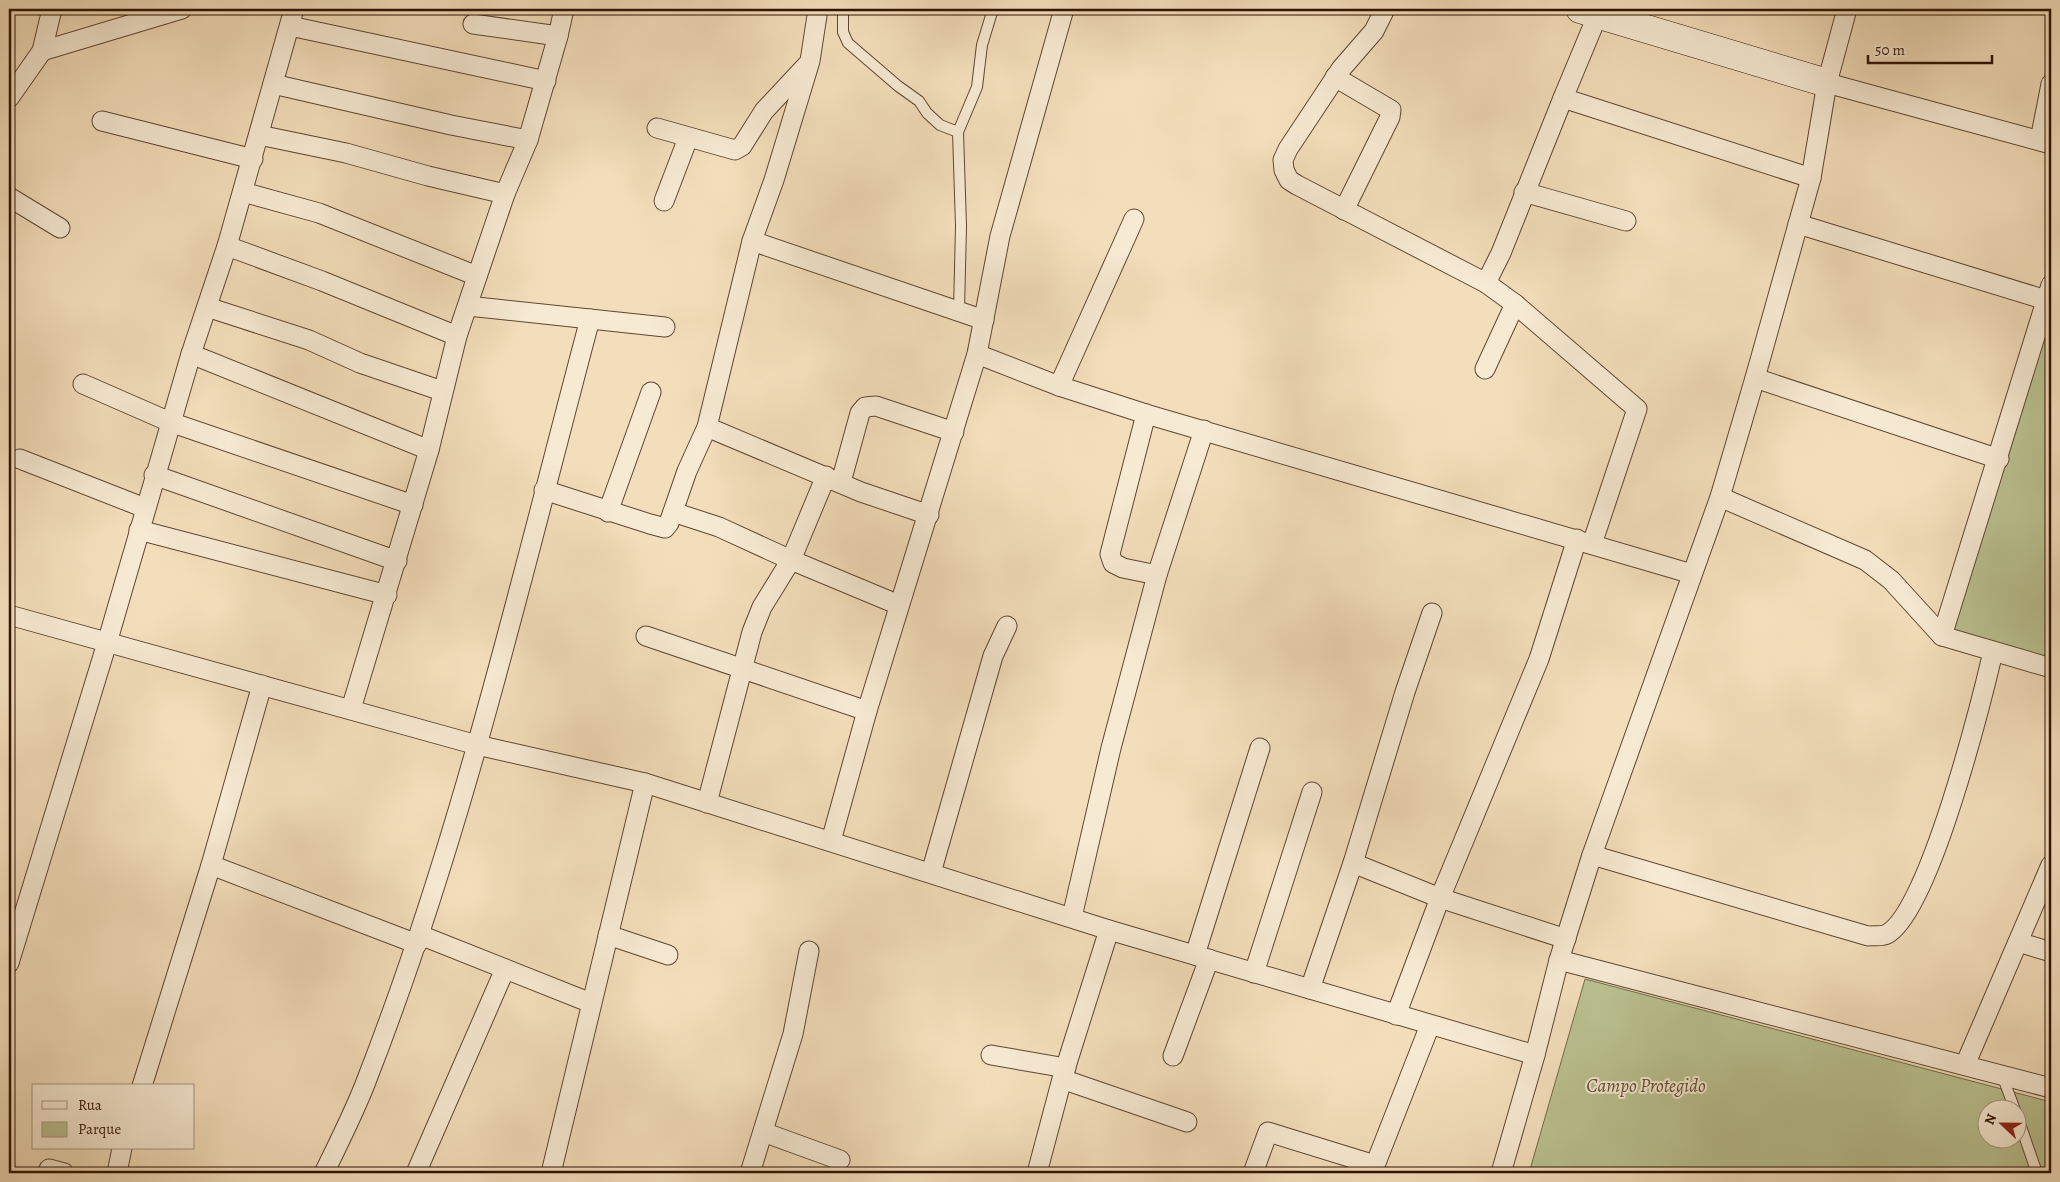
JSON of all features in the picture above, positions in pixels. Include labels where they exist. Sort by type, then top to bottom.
[{"type":"street","points":[[9,97],[42,51],[52,9]]},
{"type":"street","points":[[42,51],[182,9]]},
{"type":"street","points":[[351,709],[430,450],[442,391],[457,336],[505,194],[528,140],[546,81],[564,9]]},
{"type":"street","points":[[544,490],[608,512],[665,528],[707,426],[752,241],[774,180],[810,61],[818,9]]},
{"type":"street","points":[[831,841],[867,710],[929,515],[977,354],[1000,236],[1064,9]]},
{"type":"street","points":[[1385,9],[1374,31],[1335,77],[1288,149],[1283,160],[1284,170],[1289,180],[1486,283],[1515,304],[1636,409],[1539,660],[1440,898],[1396,1015]]},
{"type":"street","points":[[1501,1173],[1536,1055],[1559,960],[1592,855],[1720,497],[1811,178],[1827,83],[1847,9]]},
{"type":"street","points":[[1486,283],[1501,253],[1563,98],[1589,11],[1827,83],[2046,142],[2051,84]]},
{"type":"street","points":[[9,963],[15,918],[107,643],[190,354],[227,246],[253,159],[292,17],[546,81]]},
{"type":"street","points":[[473,24],[558,36]]},
{"type":"street","points":[[657,128],[735,150],[742,146],[764,111],[810,61]]},
{"type":"street","points":[[1335,77],[1390,110],[1390,117],[1344,210]]},
{"type":"street","points":[[273,84],[461,127],[528,140]]},
{"type":"street","points":[[1563,98],[1811,178]]},
{"type":"street","points":[[102,121],[253,159]]},
{"type":"street","points":[[259,135],[346,153],[428,176],[505,194]]},
{"type":"street","points":[[664,201],[688,138]]},
{"type":"street","points":[[243,192],[319,213],[477,276]]},
{"type":"street","points":[[1524,192],[1626,221]]},
{"type":"street","points":[[9,197],[60,228]]},
{"type":"street","points":[[1059,386],[1134,219]]},
{"type":"street","points":[[1798,224],[2049,292],[1999,459],[1942,636]]},
{"type":"street","points":[[752,241],[984,320]]},
{"type":"street","points":[[227,246],[322,281],[457,336]]},
{"type":"street","points":[[1485,369],[1515,304]]},
{"type":"street","points":[[207,306],[309,340],[360,363],[442,391]]},
{"type":"street","points":[[468,306],[664,327]]},
{"type":"street","points":[[324,1173],[366,1081],[419,939],[478,745],[590,319]]},
{"type":"street","points":[[190,354],[430,450]]},
{"type":"street","points":[[977,354],[1059,386],[1146,414],[1692,574]]},
{"type":"street","points":[[1755,378],[1999,459]]},
{"type":"street","points":[[83,384],[170,422],[413,505]]},
{"type":"street","points":[[608,512],[651,392]]},
{"type":"street","points":[[708,803],[752,632],[762,607],[790,560],[833,479],[860,413],[865,407],[876,406],[954,432]]},
{"type":"street","points":[[1146,414],[1110,554],[1113,563],[1123,568],[1157,575]]},
{"type":"street","points":[[707,426],[833,479],[929,515]]},
{"type":"street","points":[[1072,917],[1112,748],[1157,575],[1204,430]]},
{"type":"street","points":[[20,459],[145,508]]},
{"type":"street","points":[[154,475],[397,562]]},
{"type":"street","points":[[1720,497],[1865,560],[1891,580],[1942,636],[2051,668]]},
{"type":"street","points":[[673,512],[719,527],[790,560],[899,605]]},
{"type":"street","points":[[139,530],[387,595]]},
{"type":"street","points":[[1310,989],[1353,863],[1405,692],[1432,613]]},
{"type":"street","points":[[9,614],[107,643],[478,745],[645,783],[1110,930],[1536,1055]]},
{"type":"street","points":[[931,873],[993,656],[1007,626]]},
{"type":"street","points":[[646,636],[867,710]]},
{"type":"street","points":[[1592,855],[1868,936],[1886,935],[1900,923],[1913,902],[1939,835],[1965,762],[1993,652]]},
{"type":"street","points":[[143,1084],[210,865],[262,685]]},
{"type":"street","points":[[1173,1056],[1260,748]]},
{"type":"street","points":[[551,1173],[645,783]]},
{"type":"street","points":[[1254,972],[1312,792]]},
{"type":"street","points":[[1353,863],[1440,898],[1566,939]]},
{"type":"street","points":[[210,865],[505,968],[591,1002]]},
{"type":"street","points":[[1965,1065],[2051,865]]},
{"type":"street","points":[[1037,1173],[1064,1073],[1110,930]]},
{"type":"street","points":[[608,935],[668,956]]},
{"type":"street","points":[[2018,942],[2051,952]]},
{"type":"street","points":[[750,1173],[794,1034],[810,951]]},
{"type":"street","points":[[1559,960],[2051,1088]]},
{"type":"street","points":[[416,1173],[505,968]]},
{"type":"street","points":[[1253,1173],[1268,1132],[1374,1169],[1430,1025]]},
{"type":"street","points":[[991,1055],[1064,1073],[1187,1122]]},
{"type":"street","points":[[763,1132],[840,1160]]},
{"type":"street","points":[[120,1173],[122,1150]]},
{"type":"lane","points":[[844,9],[843,32],[848,43],[898,86],[919,101],[927,113],[940,126],[958,132]]},
{"type":"lane","points":[[959,311],[961,226],[958,132],[977,87],[982,45],[993,9]]},
{"type":"lane","points":[[2002,1075],[2011,1100]]},
{"type":"lane","points":[[2028,1147],[2037,1173]]},
{"type":"green space","points":[[2051,268],[2051,660],[1941,629]]},
{"type":"green space","name":"Campo Protegido","points":[[1585,979],[2051,1102],[2051,1173],[1529,1173]]}]
